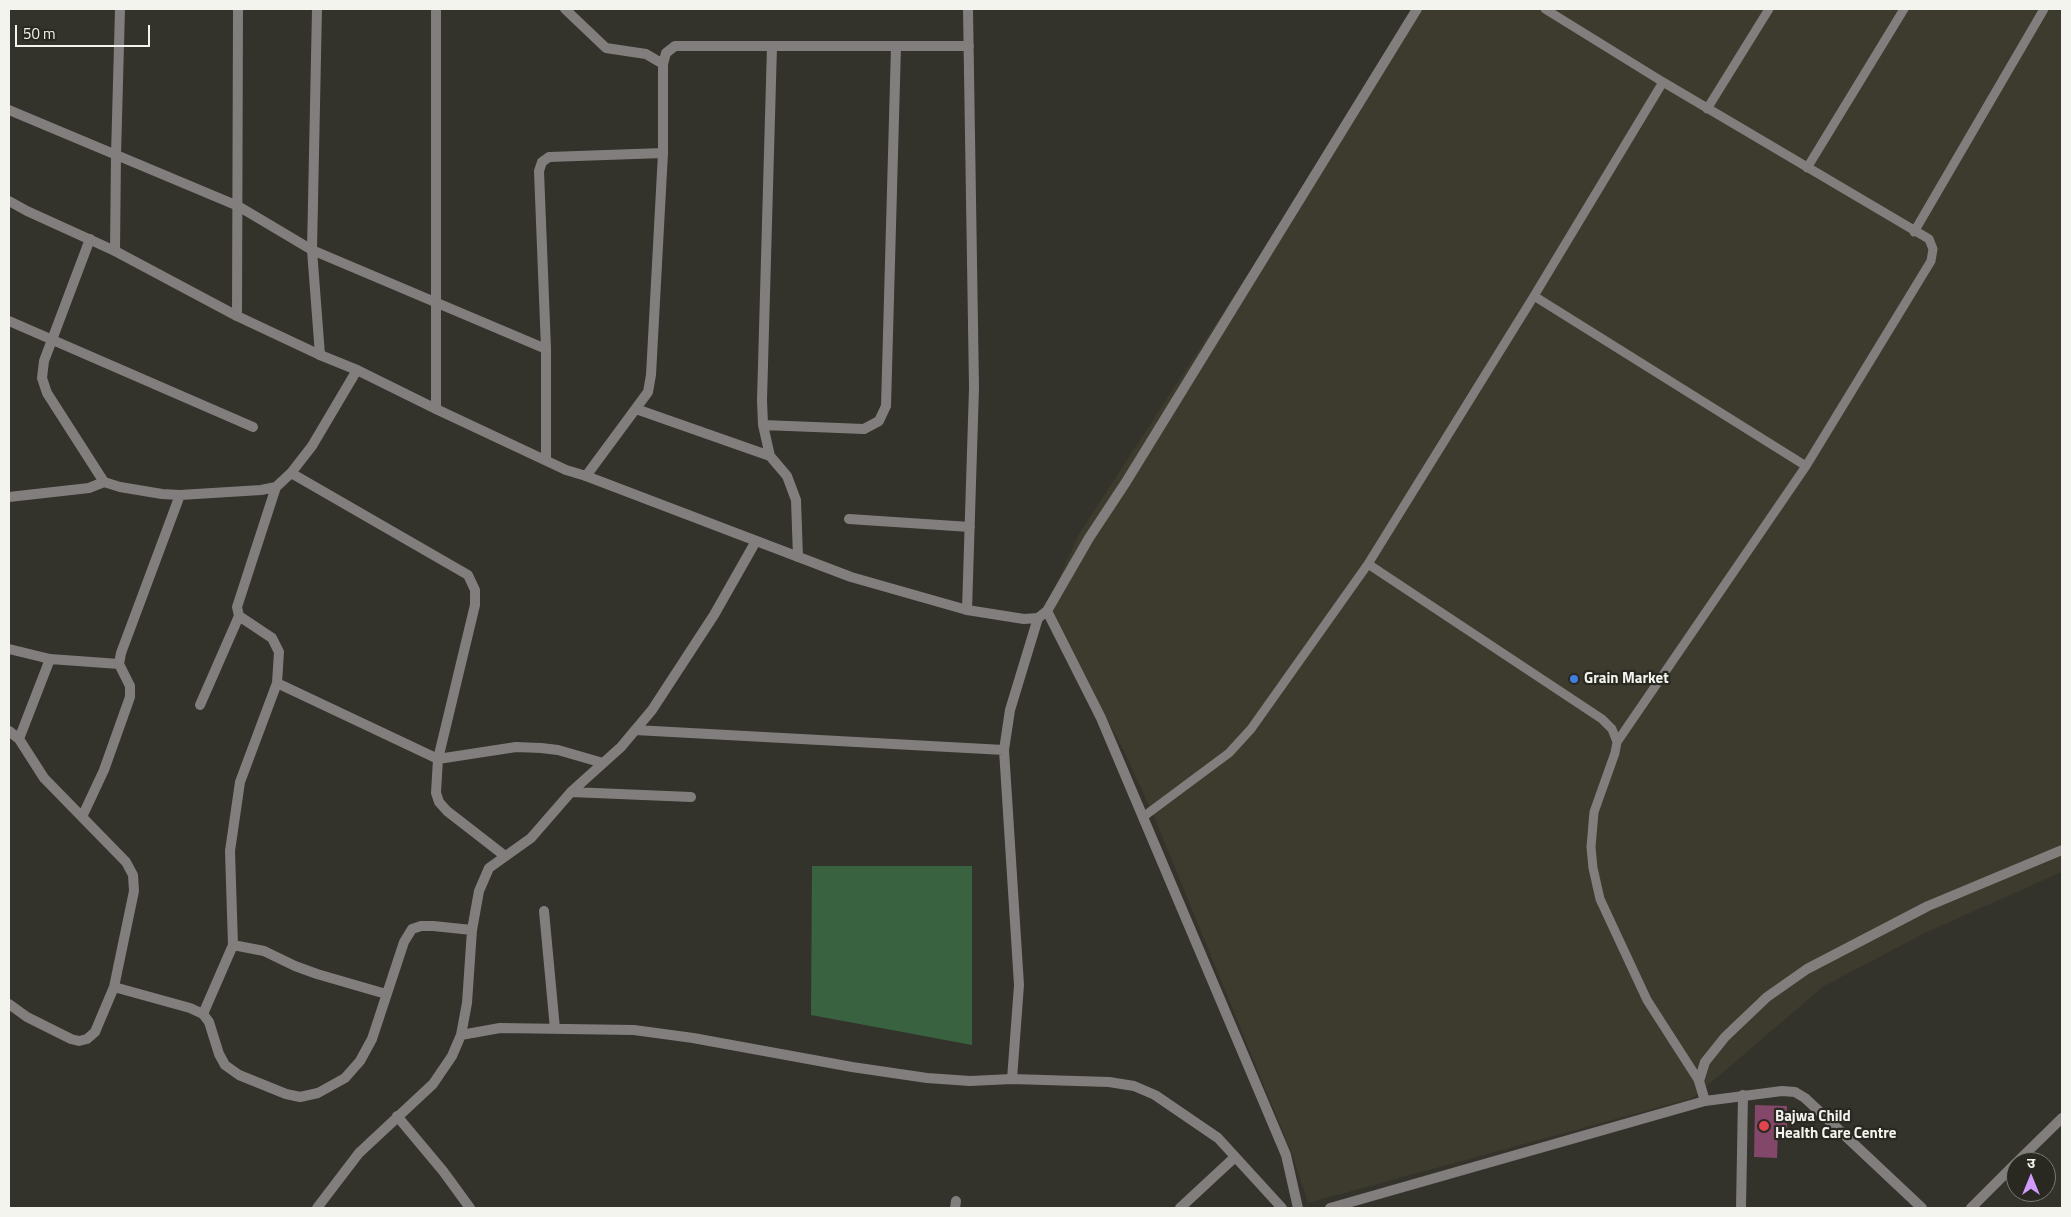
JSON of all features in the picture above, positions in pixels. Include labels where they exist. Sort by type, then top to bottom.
[{"type":"street","points":[[115,251],[120,9]]},
{"type":"street","points":[[237,316],[238,9]]},
{"type":"street","points":[[317,9],[312,250],[320,355]]},
{"type":"street","points":[[436,9],[436,409]]},
{"type":"street","points":[[565,9],[606,48],[646,54],[663,64]]},
{"type":"street","points":[[967,610],[974,388],[968,9]]},
{"type":"street","points":[[9,201],[115,251],[237,316],[320,355],[357,370],[566,470],[851,577],[967,610],[1024,619],[1038,618],[1047,611],[1089,538],[1417,9]]},
{"type":"street","points":[[586,476],[648,392],[651,375],[663,153],[663,64],[666,53],[675,46],[969,46]]},
{"type":"street","points":[[772,46],[763,425],[770,456],[787,476],[796,500],[798,557]]},
{"type":"street","points":[[763,425],[864,429],[879,421],[886,406],[896,46]]},
{"type":"street","points":[[9,110],[238,206],[312,250],[436,300],[546,348]]},
{"type":"street","points":[[546,460],[546,348],[539,171],[542,162],[549,157],[663,153]]},
{"type":"street","points":[[90,239],[44,361],[42,378],[46,393],[104,482]]},
{"type":"street","points":[[9,321],[253,427]]},
{"type":"street","points":[[200,705],[239,616],[237,607],[276,487],[291,473],[312,446],[357,370]]},
{"type":"street","points":[[636,409],[770,456]]},
{"type":"street","points":[[291,473],[468,575],[475,590],[475,605],[438,759],[436,793],[439,802],[447,811],[505,856]]},
{"type":"street","points":[[9,497],[89,488],[104,482],[154,493],[180,495],[261,490],[276,487]]},
{"type":"street","points":[[82,818],[104,770],[130,697],[130,686],[119,664],[120,653],[180,495]]},
{"type":"street","points":[[849,519],[970,527]]},
{"type":"street","points":[[318,1208],[359,1153],[433,1084],[452,1056],[461,1035],[467,1003],[472,930],[479,891],[489,868],[531,838],[571,792],[621,747],[652,710],[714,615],[756,541]]},
{"type":"street","points":[[1047,611],[1101,718],[1286,1155],[1298,1208]]},
{"type":"street","points":[[203,1014],[233,944],[230,851],[240,782],[277,683],[279,652],[272,638],[239,616]]},
{"type":"street","points":[[1012,1079],[1019,985],[1004,750],[1010,710],[1038,618]]},
{"type":"street","points":[[9,649],[50,659],[119,664]]},
{"type":"street","points":[[19,739],[50,659]]},
{"type":"street","points":[[277,683],[438,759],[516,747],[558,750],[603,763]]},
{"type":"street","points":[[635,730],[1004,750]]},
{"type":"street","points":[[9,731],[19,739],[44,778],[126,862],[133,875],[134,891],[114,988],[95,1032],[87,1039],[79,1042],[27,1017],[9,1004]]},
{"type":"street","points":[[571,792],[691,797]]},
{"type":"street","points":[[1705,1101],[1699,1081],[1700,1071],[1705,1062],[1725,1037],[1767,997],[1807,969],[1928,906],[2062,850]]},
{"type":"street","points":[[544,910],[555,1029]]},
{"type":"street","points":[[114,988],[190,1008],[203,1014],[209,1022],[219,1054],[225,1065],[239,1075],[286,1094],[300,1097],[318,1093],[346,1078],[360,1061],[372,1039],[404,942],[412,929],[420,926],[433,926],[472,930]]},
{"type":"street","points":[[233,944],[264,951],[317,974],[386,994]]},
{"type":"street","points":[[461,1035],[500,1028],[634,1030],[693,1038],[927,1078],[970,1082],[1012,1079],[1110,1082],[1134,1086],[1155,1096],[1218,1138],[1282,1208]]},
{"type":"street","points":[[1330,1208],[1705,1101],[1782,1091],[1795,1092],[1806,1098],[1922,1208]]},
{"type":"street","points":[[1741,1208],[1743,1095]]},
{"type":"street","points":[[397,1116],[470,1208]]},
{"type":"street","points":[[2028,1152],[2062,1118]]},
{"type":"street","points":[[1180,1208],[1235,1157]]},
{"type":"street","points":[[1971,1208],[2006,1174]]},
{"type":"lane","points":[[1544,9],[1707,109],[1914,232],[1929,239],[1933,249],[1931,261],[1806,466],[1617,742],[1615,753],[1594,812],[1591,847],[1593,868],[1600,899],[1646,1000],[1699,1081]]},
{"type":"lane","points":[[1707,109],[1769,9]]},
{"type":"lane","points":[[1806,168],[1904,9]]},
{"type":"lane","points":[[1914,232],[2044,9]]},
{"type":"lane","points":[[1143,817],[1229,753],[1250,730],[1368,564],[1534,296],[1663,82]]},
{"type":"lane","points":[[1534,296],[1806,466]]},
{"type":"lane","points":[[1368,564],[1602,719],[1612,730],[1617,742]]},
{"type":"shaded area","name":"Grain Market","points":[[1415,9],[2062,9],[2062,872],[1925,933],[1824,986],[1693,1098],[1308,1203],[1292,1154],[1155,819],[1125,753],[1047,605],[1079,534],[1383,66]]},
{"type":"green space","points":[[812,866],[972,866],[972,1045],[811,1015]]},
{"type":"building","points":[[1755,1105],[1787,1106],[1787,1132],[1778,1131],[1777,1158],[1754,1157]]},
{"type":"place","name":"Grain Market","points":[[1574,679]]},
{"type":"place","name":"Bajwa Child Health Care Centre","points":[[1764,1126]]}]
